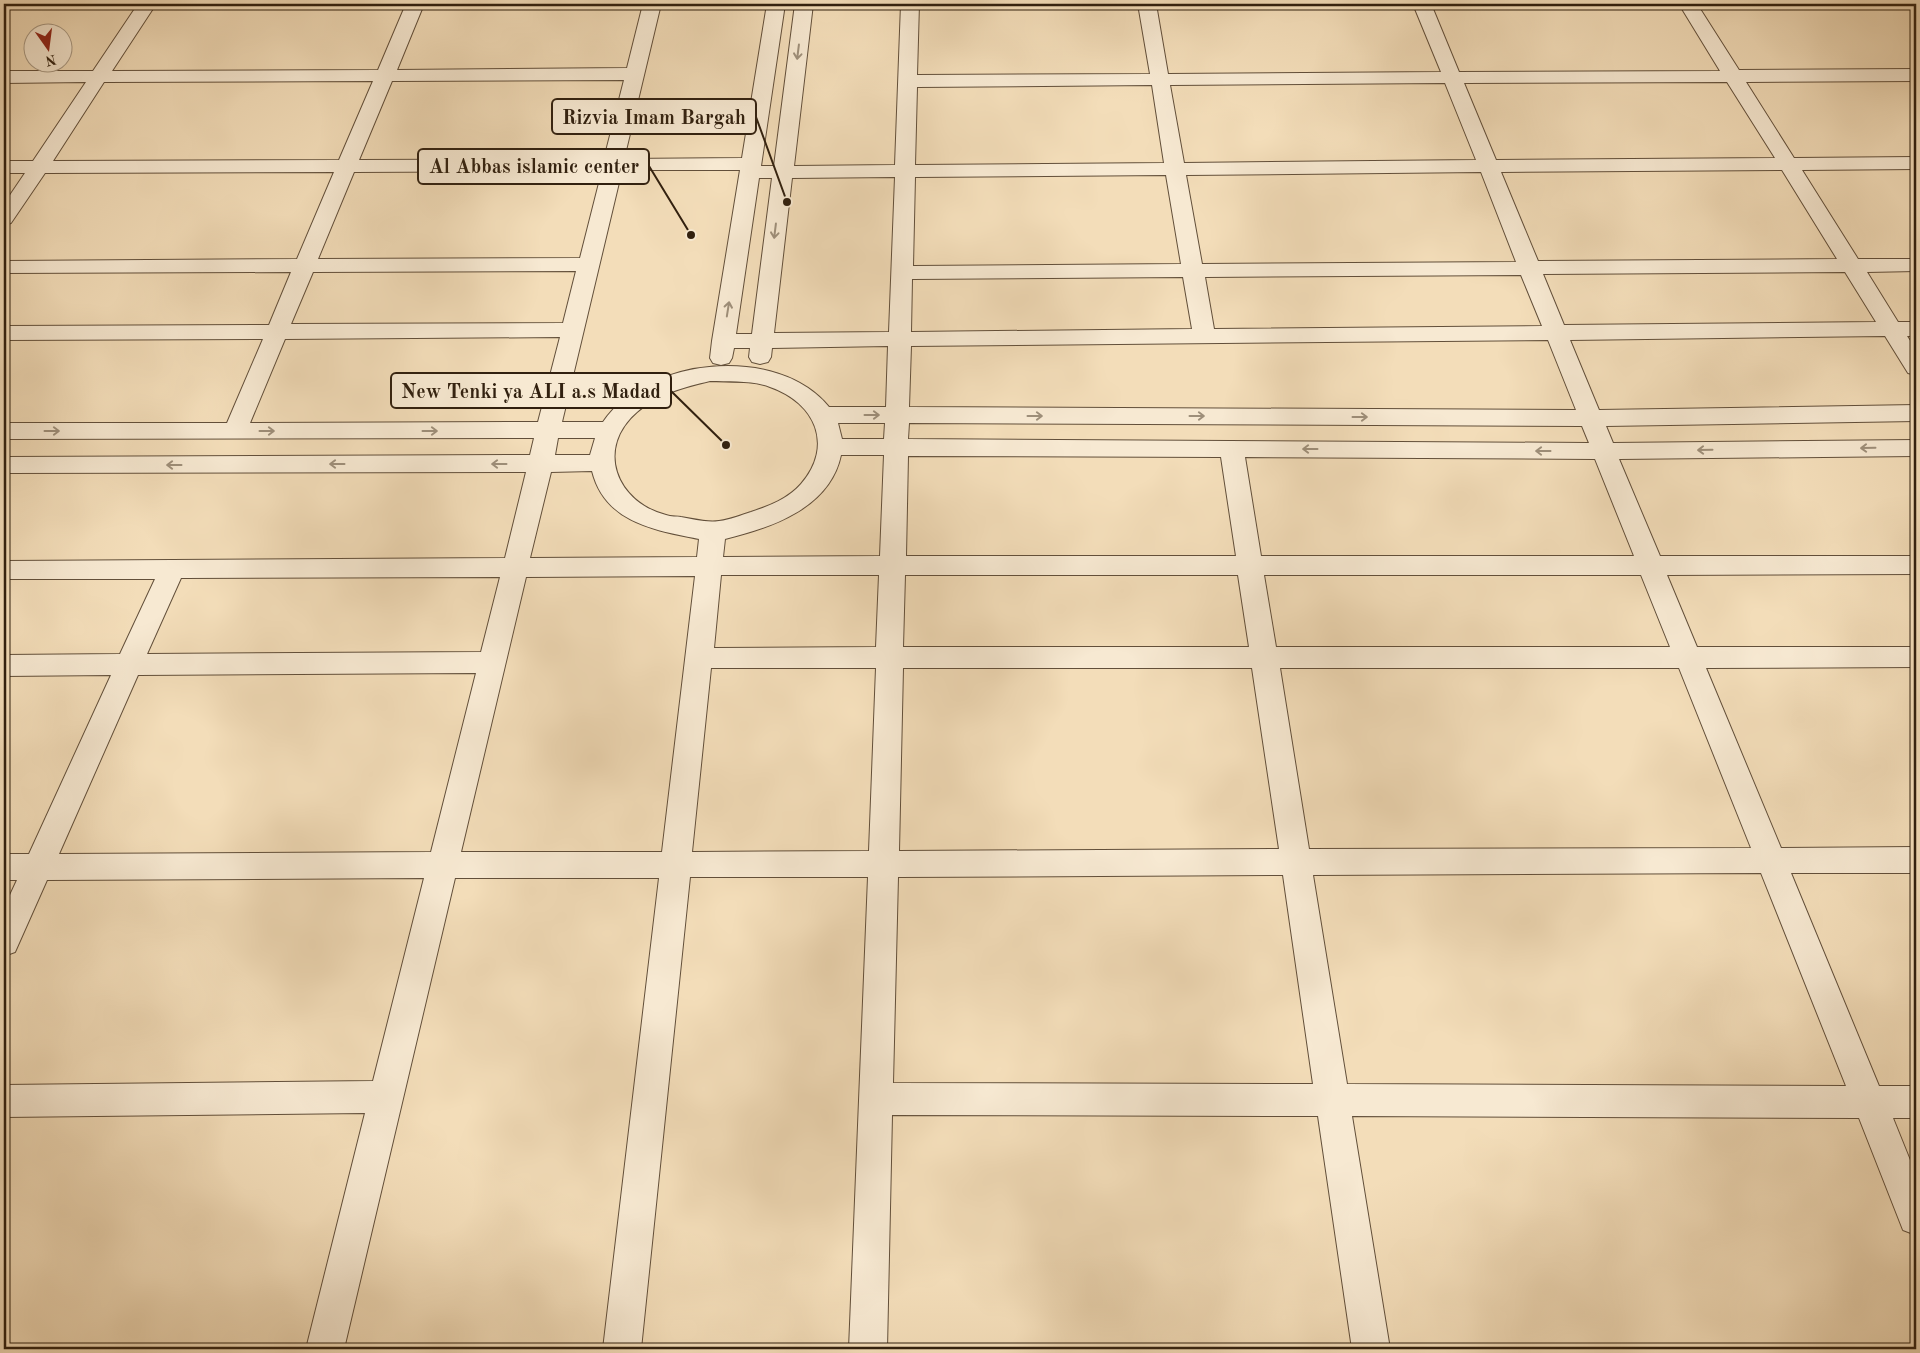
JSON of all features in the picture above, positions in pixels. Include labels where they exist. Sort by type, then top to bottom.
[{"type":"street","points":[[4,219],[147,4]]},
{"type":"street","points":[[234,431],[415,4]]},
{"type":"street","points":[[325,1349],[652,4]]},
{"type":"street","points":[[718,374],[776,4]]},
{"type":"street","points":[[757,376],[804,4]]},
{"type":"street","points":[[868,1349],[910,4]]},
{"type":"street","points":[[1147,4],[1204,336]]},
{"type":"street","points":[[1422,4],[1916,1217]]},
{"type":"street","points":[[1688,4],[1916,368]]},
{"type":"street","points":[[4,77],[635,74]]},
{"type":"street","points":[[907,81],[1916,75]]},
{"type":"street","points":[[4,167],[613,165],[750,168],[783,172],[1916,163]]},
{"type":"street","points":[[4,267],[589,264]]},
{"type":"street","points":[[902,273],[1916,265]]},
{"type":"street","points":[[723,341],[1916,329]]},
{"type":"street","points":[[4,333],[573,330]]},
{"type":"street","points":[[718,374],[746,374],[778,381],[805,395],[824,414],[830,447],[827,467],[808,492],[778,512],[739,526],[713,531],[659,522],[629,508],[609,487],[601,463],[602,444],[610,430],[620,415],[645,395],[676,381],[718,374]]},
{"type":"street","points":[[824,414],[1591,418],[1916,413]]},
{"type":"street","points":[[4,431],[610,430]]},
{"type":"street","points":[[830,447],[1605,451],[1916,448]]},
{"type":"street","points":[[1232,449],[1371,1349]]},
{"type":"street","points":[[4,466],[601,463]]},
{"type":"street","points":[[622,1349],[713,531]]},
{"type":"street","points":[[4,570],[709,566],[1916,566]]},
{"type":"street","points":[[4,942],[172,569]]},
{"type":"street","points":[[699,658],[1916,657]]},
{"type":"street","points":[[4,665],[492,662]]},
{"type":"street","points":[[4,867],[1916,860]]},
{"type":"street","points":[[4,1101],[386,1097]]},
{"type":"street","points":[[877,1099],[1916,1102]]},
{"type":"place","name":"Rizvia Imam Bargah","points":[[787,202]]},
{"type":"place","name":"Al Abbas islamic center","points":[[691,235]]},
{"type":"place","name":"New Tenki ya ALI a.s Madad","points":[[726,445]]}]
